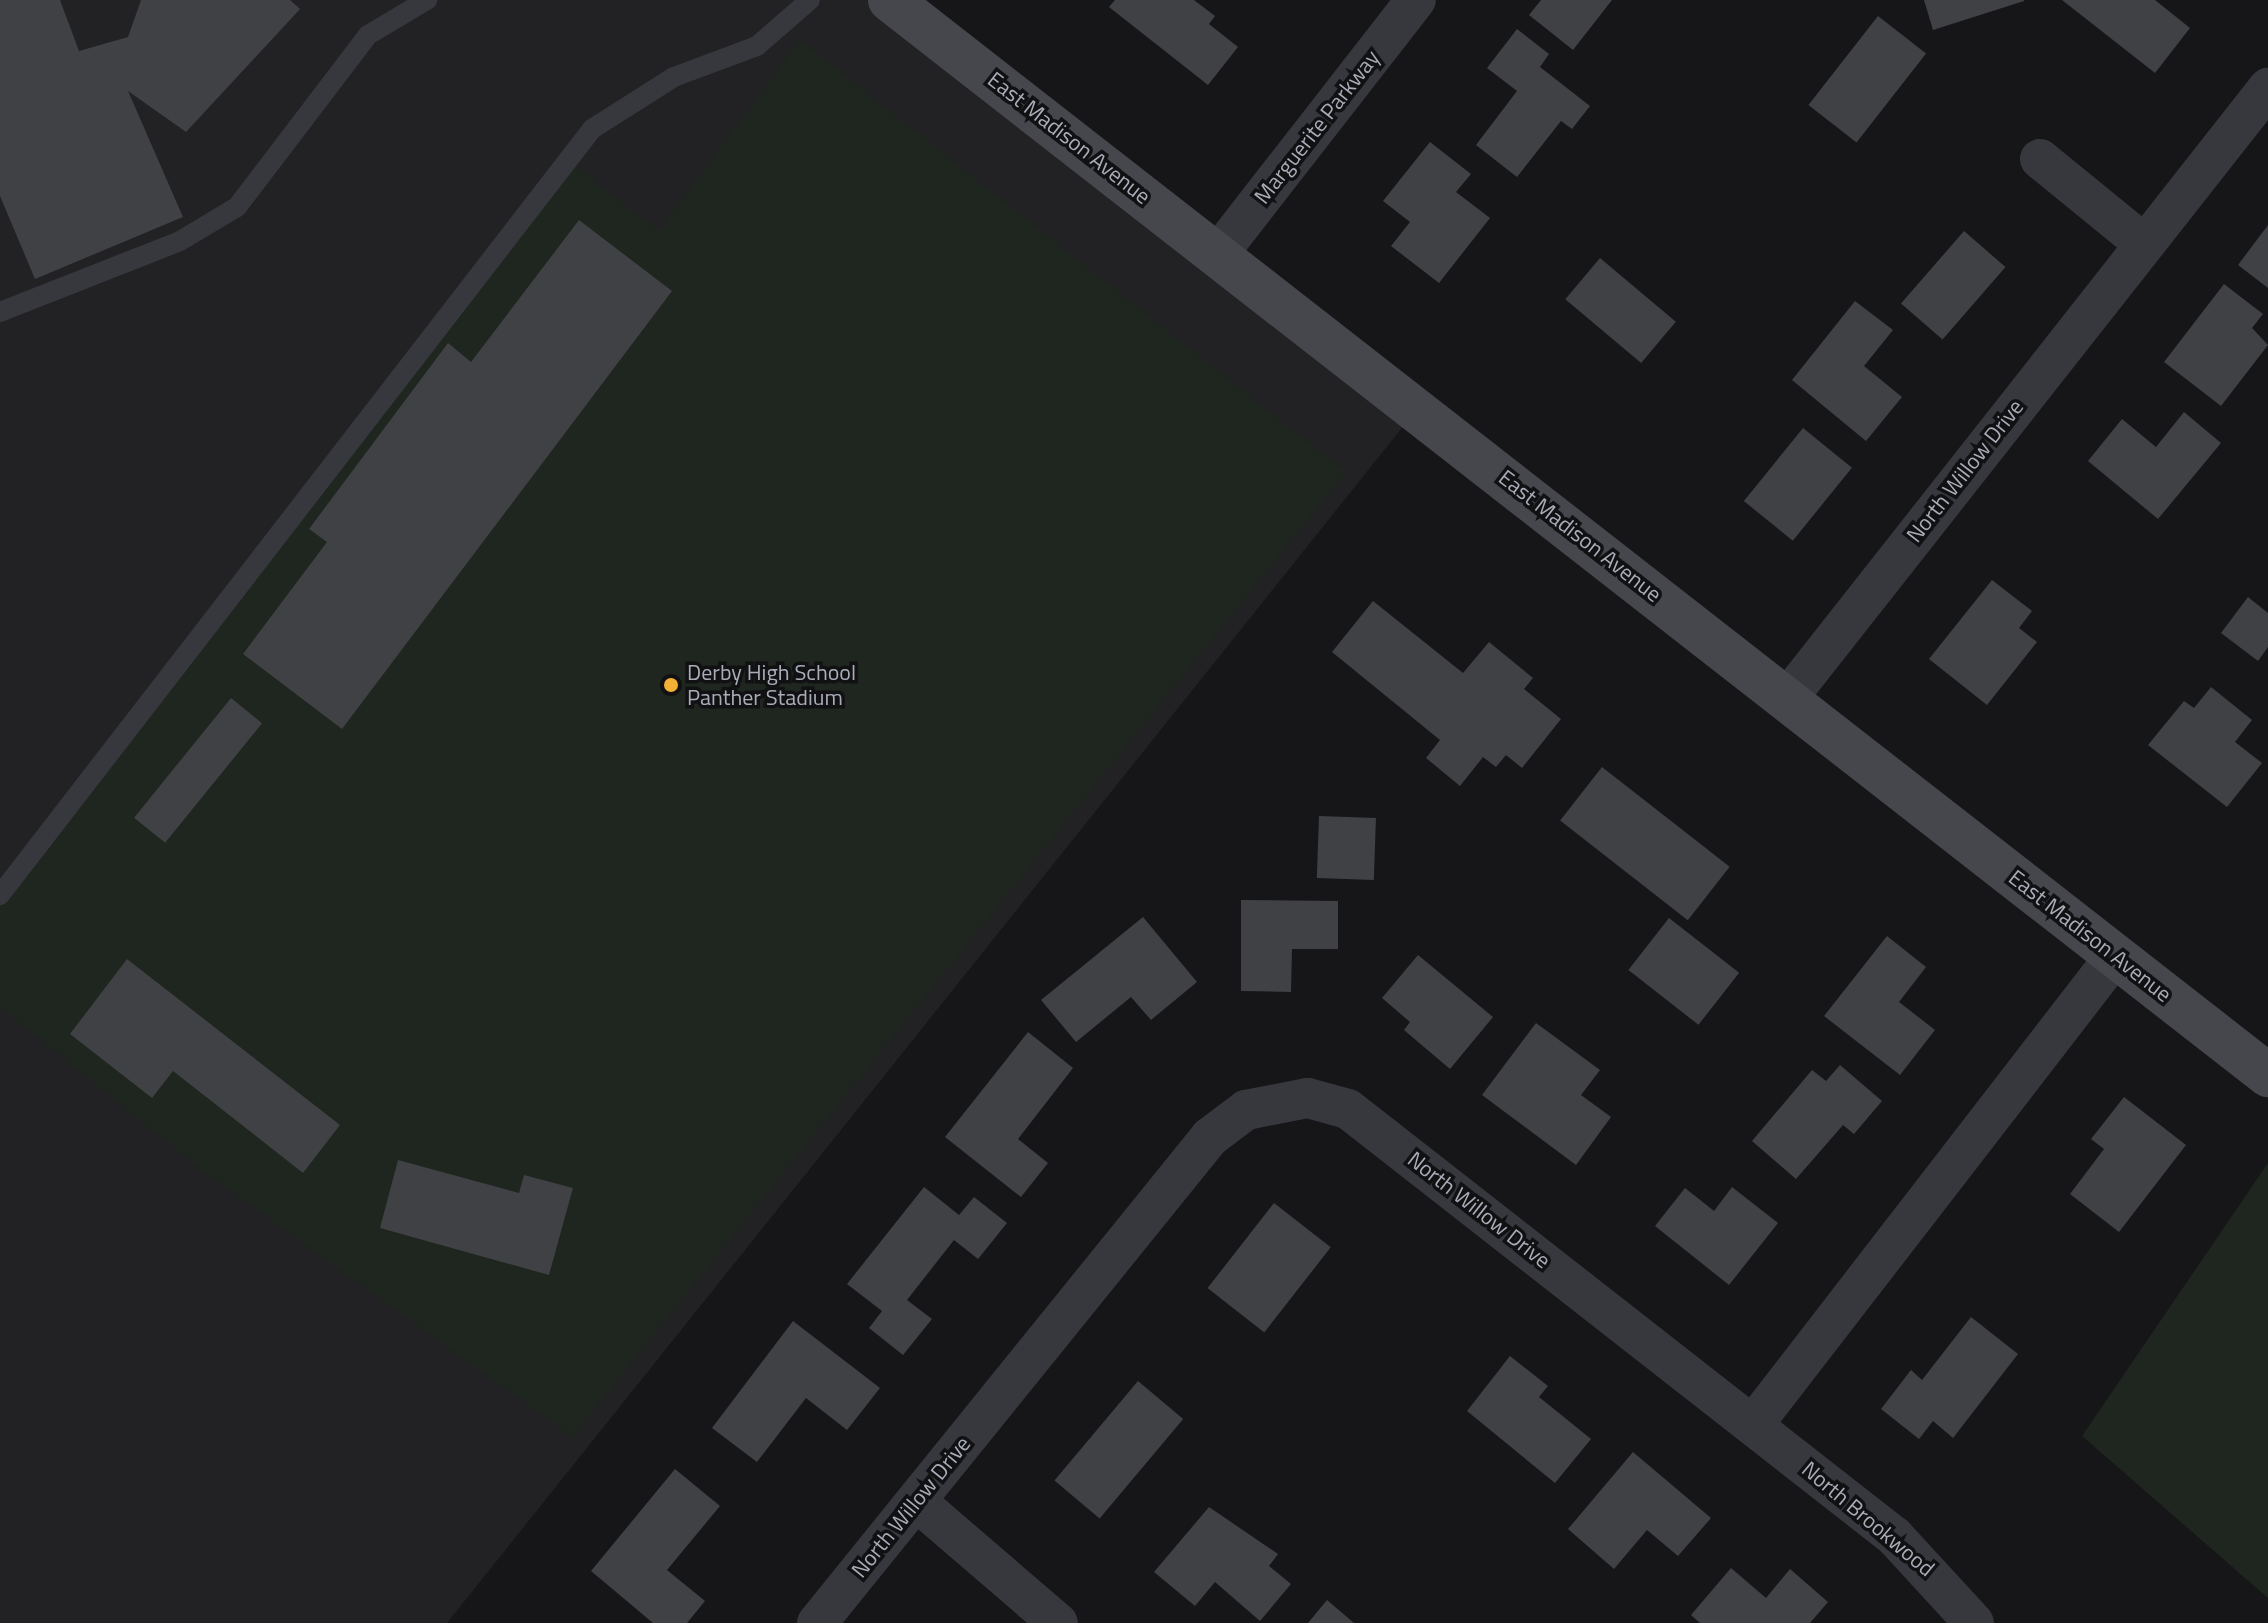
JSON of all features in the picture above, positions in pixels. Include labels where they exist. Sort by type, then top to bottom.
[{"type":"main road","name":"East Madison Avenue","points":[[890,0],[2268,1075]]},
{"type":"street","name":"Marguerite Parkway","points":[[1218,254],[1416,0]]},
{"type":"street","name":"North Willow Drive","points":[[1787,699],[2268,88]]},
{"type":"street","points":[[2040,159],[2143,243]]},
{"type":"street","points":[[1753,1425],[2116,955]]},
{"type":"street","name":"North Willow Drive","points":[[817,1623],[1210,1137],[1246,1110],[1287,1098],[1348,1109],[1753,1425]]},
{"type":"street","name":"North Brookwood","points":[[1753,1425],[1894,1536],[1974,1623]]},
{"type":"street","points":[[916,1501],[1058,1623]]},
{"type":"lane","points":[[0,312],[180,241],[237,207],[368,35],[427,0]]},
{"type":"lane","points":[[0,895],[592,129],[674,77],[757,46],[810,0]]},
{"type":"shaded area","points":[[0,0],[895,0],[1417,409],[447,1623],[0,1623]]},
{"type":"shaded area","name":"Derby High School Panther Stadium","points":[[800,40],[1346,472],[572,1437],[199,1168],[0,1007],[0,903],[568,160],[659,231]]},
{"type":"shaded area","points":[[2268,1163],[2268,1598],[2082,1436]]},
{"type":"building","points":[[0,0],[60,0],[79,51],[128,37],[141,0],[290,0],[300,9],[186,132],[128,91],[183,217],[35,279],[0,196]]},
{"type":"building","points":[[1115,0],[1194,0],[1215,16],[1209,24],[1238,47],[1208,85],[1109,7]]},
{"type":"building","points":[[1541,0],[1612,0],[1573,50],[1529,15]]},
{"type":"building","points":[[1924,0],[2024,0],[2024,1],[1933,30]]},
{"type":"building","points":[[2062,0],[2155,0],[2190,28],[2155,73]]},
{"type":"building","points":[[1878,16],[1926,54],[1856,143],[1808,105]]},
{"type":"building","points":[[1517,29],[1549,54],[1540,67],[1590,106],[1572,129],[1561,121],[1517,177],[1476,145],[1517,91],[1487,68]]},
{"type":"building","points":[[1430,142],[1471,174],[1456,192],[1490,218],[1439,283],[1391,246],[1410,222],[1383,201]]},
{"type":"building","points":[[579,220],[672,291],[342,729],[243,654],[327,542],[309,529],[448,343],[471,362]]},
{"type":"building","points":[[2268,225],[2268,288],[2238,265]]},
{"type":"building","points":[[1964,231],[2006,267],[1943,340],[1901,303]]},
{"type":"building","points":[[1600,258],[1676,322],[1641,363],[1565,299]]},
{"type":"building","points":[[2224,284],[2263,314],[2252,328],[2268,345],[2221,406],[2164,362]]},
{"type":"building","points":[[1855,301],[1893,330],[1864,366],[1902,397],[1866,441],[1792,380]]},
{"type":"building","points":[[2184,412],[2221,443],[2158,519],[2088,461],[2122,419],[2156,447]]},
{"type":"building","points":[[1803,428],[1852,468],[1793,541],[1744,501]]},
{"type":"building","points":[[1992,580],[2032,611],[2019,628],[2037,642],[1987,705],[1929,659]]},
{"type":"building","points":[[2248,597],[2268,613],[2268,647],[2258,661],[2221,633]]},
{"type":"building","points":[[1373,601],[1463,673],[1489,642],[1533,678],[1524,689],[1561,719],[1522,768],[1506,755],[1496,767],[1483,757],[1460,786],[1426,758],[1440,740],[1332,652]]},
{"type":"building","points":[[2211,687],[2252,720],[2235,742],[2262,763],[2227,807],[2148,745],[2184,701],[2194,708]]},
{"type":"building","points":[[231,698],[262,723],[165,843],[134,818]]},
{"type":"building","points":[[1602,767],[1730,867],[1688,920],[1560,821]]},
{"type":"building","points":[[1319,816],[1376,818],[1374,880],[1317,878]]},
{"type":"building","points":[[1241,900],[1338,901],[1338,949],[1292,949],[1291,992],[1241,991]]},
{"type":"building","points":[[1143,917],[1197,982],[1151,1020],[1131,997],[1076,1042],[1041,1000]]},
{"type":"building","points":[[1669,918],[1739,973],[1698,1025],[1628,970]]},
{"type":"building","points":[[1887,936],[1926,967],[1899,1002],[1935,1030],[1900,1075],[1824,1016]]},
{"type":"building","points":[[1418,955],[1493,1017],[1450,1069],[1404,1030],[1410,1022],[1382,998]]},
{"type":"building","points":[[127,959],[340,1125],[303,1173],[173,1071],[152,1098],[70,1034]]},
{"type":"building","points":[[1536,1023],[1600,1070],[1581,1095],[1611,1117],[1576,1165],[1482,1095]]},
{"type":"building","points":[[1028,1032],[1073,1068],[1018,1139],[1048,1163],[1021,1197],[945,1137]]},
{"type":"building","points":[[1840,1065],[1882,1101],[1854,1134],[1843,1125],[1796,1179],[1752,1141],[1812,1070],[1826,1081]]},
{"type":"building","points":[[2124,1097],[2186,1145],[2119,1232],[2070,1194],[2104,1149],[2091,1139]]},
{"type":"building","points":[[398,1160],[519,1193],[524,1175],[573,1188],[549,1275],[380,1228]]},
{"type":"building","points":[[924,1187],[959,1215],[974,1197],[1007,1223],[978,1259],[954,1240],[907,1300],[932,1319],[903,1355],[869,1328],[882,1311],[847,1284]]},
{"type":"building","points":[[1732,1187],[1778,1223],[1729,1285],[1655,1226],[1685,1188],[1714,1211]]},
{"type":"building","points":[[1274,1203],[1331,1247],[1264,1332],[1208,1288]]},
{"type":"building","points":[[1971,1317],[2018,1354],[1953,1438],[1933,1421],[1919,1439],[1881,1409],[1911,1370],[1922,1380]]},
{"type":"building","points":[[793,1321],[880,1388],[847,1430],[806,1398],[757,1462],[712,1428]]},
{"type":"building","points":[[1510,1356],[1548,1386],[1539,1397],[1591,1439],[1555,1483],[1467,1411]]},
{"type":"building","points":[[1138,1381],[1183,1419],[1100,1519],[1054,1481]]},
{"type":"building","points":[[1633,1452],[1711,1518],[1678,1556],[1647,1530],[1614,1569],[1568,1529]]},
{"type":"building","points":[[675,1469],[720,1506],[667,1570],[705,1601],[687,1623],[653,1623],[591,1571]]},
{"type":"building","points":[[1209,1507],[1278,1554],[1269,1566],[1291,1584],[1260,1621],[1215,1582],[1195,1606],[1154,1572]]},
{"type":"building","points":[[1731,1568],[1766,1598],[1790,1569],[1828,1602],[1810,1623],[1700,1623],[1691,1615]]},
{"type":"building","points":[[1327,1600],[1354,1623],[1308,1623]]},
{"type":"place","name":"Derby High School Panther Stadium","points":[[671,685]]}]
